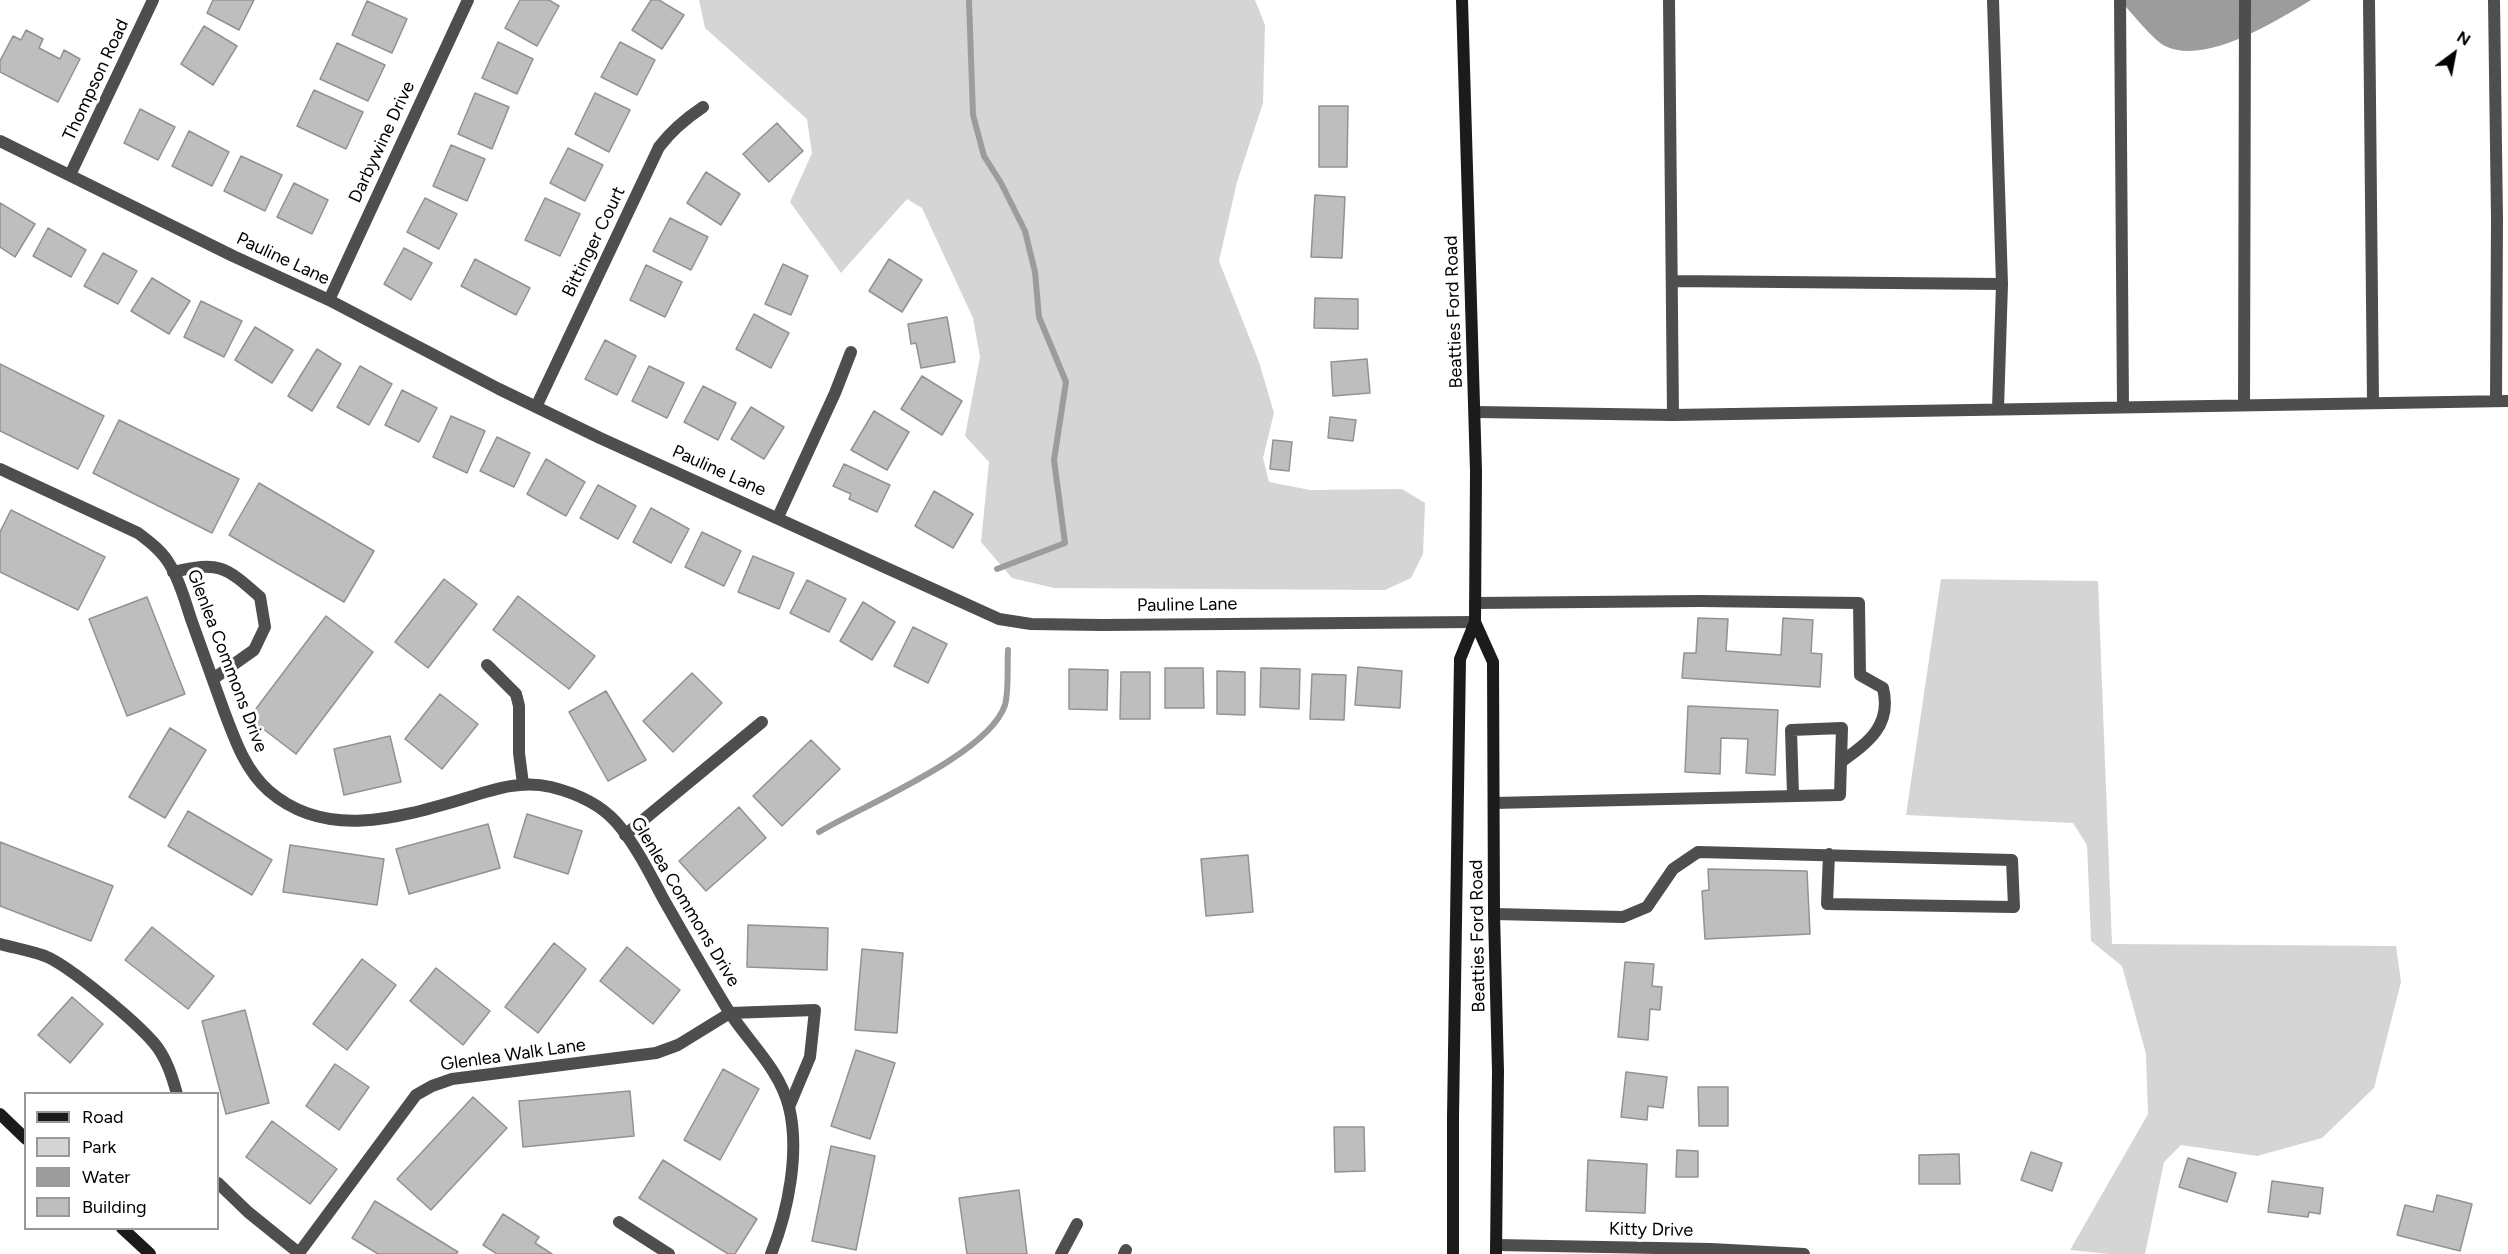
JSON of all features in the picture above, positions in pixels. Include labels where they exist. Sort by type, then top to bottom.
[{"type":"main road","name":"Beatties Ford Road","points":[[1453,1254],[1460,659],[1475,622],[1476,412],[1462,0]]},
{"type":"main road","name":"Beatties Ford Road","points":[[1475,622],[1494,662],[1494,914],[1497,958],[1498,1071],[1496,1249]]},
{"type":"main road","points":[[0,1114],[24,1137]]},
{"type":"main road","points":[[124,1230],[150,1254]]},
{"type":"street","name":"Thompson Road","points":[[70,175],[153,0]]},
{"type":"street","name":"Darbywine Drive","points":[[329,300],[468,0]]},
{"type":"street","points":[[1669,0],[1674,415]]},
{"type":"street","points":[[1992,0],[2002,284],[1998,409]]},
{"type":"street","points":[[2120,0],[2123,407]]},
{"type":"street","points":[[2244,405],[2246,0]]},
{"type":"street","points":[[2369,0],[2373,402]]},
{"type":"street","points":[[1476,412],[1674,415],[2502,401],[2494,0]]},
{"type":"street","name":"Bittinger Court","points":[[537,407],[659,147],[684,119],[703,107]]},
{"type":"street","name":"Pauline Lane","points":[[0,141],[233,256],[329,300],[537,407],[999,619],[1031,624],[1475,622]]},
{"type":"street","points":[[1672,281],[2002,284]]},
{"type":"street","points":[[778,517],[851,352]]},
{"type":"street","name":"Glenlea Commons Drive","points":[[0,469],[138,532],[157,549],[173,572],[243,758],[255,777],[269,791],[288,804],[314,816],[340,822],[391,818],[500,787],[523,784],[548,786],[581,797],[616,821],[639,855],[730,1013],[772,1066],[789,1107],[793,1150],[791,1186],[779,1234],[771,1254]]},
{"type":"street","points":[[173,572],[203,565],[225,570],[260,597],[265,627],[254,650],[213,679]]},
{"type":"street","points":[[1475,603],[1700,601],[1859,603],[1860,675],[1883,687],[1887,705],[1881,723],[1867,744],[1841,762]]},
{"type":"street","points":[[487,665],[516,694],[518,700],[519,753],[523,784]]},
{"type":"street","points":[[625,835],[762,722]]},
{"type":"street","points":[[1494,803],[1840,795],[1842,728],[1791,730],[1793,795]]},
{"type":"street","points":[[1494,914],[1623,917],[1647,907],[1673,870],[1698,852],[1829,854],[2012,860],[2014,907],[1827,904],[1829,854]]},
{"type":"street","points":[[0,944],[45,956],[66,967],[123,1014],[155,1043],[168,1066],[176,1092]]},
{"type":"street","points":[[730,1013],[815,1010],[810,1057],[789,1107]]},
{"type":"street","name":"Glenlea Walk Lane","points":[[300,1254],[416,1095],[432,1086],[452,1079],[656,1053],[678,1045],[730,1013]]},
{"type":"street","points":[[219,1184],[248,1212],[300,1254]]},
{"type":"street","points":[[619,1222],[669,1254]]},
{"type":"street","points":[[1061,1254],[1077,1224]]},
{"type":"street","name":"Kitty Drive","points":[[1496,1249],[1711,1249],[1804,1254]]},
{"type":"green space","points":[[699,0],[1255,0],[1265,25],[1263,103],[1237,182],[1219,261],[1259,362],[1274,413],[1263,458],[1269,482],[1310,490],[1402,489],[1425,503],[1423,554],[1411,578],[1385,590],[1054,588],[1012,578],[981,542],[989,462],[965,436],[980,357],[973,318],[922,208],[907,199],[841,273],[790,202],[812,153],[807,119],[705,28]]},
{"type":"green space","points":[[1941,579],[2098,581],[2112,944],[2396,946],[2401,982],[2374,1088],[2322,1138],[2257,1156],[2181,1145],[2164,1162],[2145,1254],[2109,1254],[2070,1250],[2148,1114],[2146,1054],[2122,966],[2091,941],[2087,845],[2073,823],[1906,815]]},
{"type":"water","points":[[2120,0],[2311,0],[2260,29],[2220,46],[2181,51],[2160,43]]},
{"type":"building","points":[[213,0],[254,0],[239,30],[207,13]]},
{"type":"building","points":[[520,0],[549,0],[559,6],[537,46],[505,28]]},
{"type":"building","points":[[651,0],[659,0],[684,15],[662,49],[632,30]]},
{"type":"building","points":[[367,1],[407,19],[392,53],[352,35]]},
{"type":"building","points":[[204,26],[237,46],[213,85],[181,64]]},
{"type":"building","points":[[26,30],[43,39],[39,48],[60,59],[64,50],[80,59],[58,102],[0,72],[0,61],[13,36],[21,40]]},
{"type":"building","points":[[498,42],[533,59],[517,94],[482,78]]},
{"type":"building","points":[[620,42],[655,60],[637,95],[601,77]]},
{"type":"building","points":[[337,43],[385,65],[368,101],[320,79]]},
{"type":"building","points":[[314,90],[363,112],[346,149],[297,126]]},
{"type":"building","points":[[475,93],[509,107],[492,149],[458,134]]},
{"type":"building","points":[[595,93],[630,110],[609,152],[575,134]]},
{"type":"building","points":[[1319,106],[1348,106],[1347,167],[1319,167]]},
{"type":"building","points":[[140,109],[175,127],[158,160],[124,143]]},
{"type":"building","points":[[777,123],[803,151],[769,182],[743,154]]},
{"type":"building","points":[[189,131],[229,152],[212,186],[172,166]]},
{"type":"building","points":[[451,145],[485,159],[467,201],[433,186]]},
{"type":"building","points":[[568,148],[603,165],[585,201],[550,183]]},
{"type":"building","points":[[241,156],[282,175],[265,211],[224,191]]},
{"type":"building","points":[[706,172],[740,194],[721,225],[687,203]]},
{"type":"building","points":[[294,183],[328,200],[312,234],[277,217]]},
{"type":"building","points":[[1315,195],[1345,197],[1342,258],[1311,257]]},
{"type":"building","points":[[425,198],[457,214],[439,249],[407,232]]},
{"type":"building","points":[[545,198],[580,214],[560,256],[525,240]]},
{"type":"building","points":[[0,203],[35,224],[15,257],[0,247]]},
{"type":"building","points":[[670,218],[708,237],[691,270],[653,251]]},
{"type":"building","points":[[48,228],[86,250],[71,277],[33,256]]},
{"type":"building","points":[[404,248],[432,263],[411,300],[384,284]]},
{"type":"building","points":[[103,253],[137,271],[118,304],[84,286]]},
{"type":"building","points":[[475,259],[530,288],[516,315],[461,286]]},
{"type":"building","points":[[889,259],[922,280],[902,312],[869,291]]},
{"type":"building","points":[[783,264],[808,276],[791,315],[765,304]]},
{"type":"building","points":[[646,265],[682,282],[665,317],[630,300]]},
{"type":"building","points":[[152,278],[190,301],[169,334],[131,311]]},
{"type":"building","points":[[1315,298],[1358,299],[1358,329],[1314,328]]},
{"type":"building","points":[[201,301],[242,321],[224,357],[184,337]]},
{"type":"building","points":[[754,314],[789,333],[771,368],[736,349]]},
{"type":"building","points":[[947,317],[955,362],[921,368],[916,343],[911,344],[908,324]]},
{"type":"building","points":[[255,327],[293,350],[272,383],[235,360]]},
{"type":"building","points":[[605,340],[636,356],[617,395],[585,379]]},
{"type":"building","points":[[317,349],[341,364],[312,411],[288,396]]},
{"type":"building","points":[[1367,359],[1370,393],[1333,396],[1331,362]]},
{"type":"building","points":[[0,364],[104,416],[78,469],[0,431]]},
{"type":"building","points":[[360,366],[392,384],[369,425],[337,407]]},
{"type":"building","points":[[649,366],[684,383],[667,418],[632,401]]},
{"type":"building","points":[[922,376],[962,401],[942,435],[901,409]]},
{"type":"building","points":[[703,386],[736,403],[718,440],[684,422]]},
{"type":"building","points":[[402,390],[437,408],[419,442],[385,425]]},
{"type":"building","points":[[751,407],[784,427],[764,459],[731,439]]},
{"type":"building","points":[[874,411],[909,432],[887,470],[851,450]]},
{"type":"building","points":[[451,416],[485,431],[467,473],[433,457]]},
{"type":"building","points":[[1330,417],[1356,420],[1353,441],[1328,438]]},
{"type":"building","points":[[119,420],[239,479],[212,533],[93,473]]},
{"type":"building","points":[[497,437],[530,453],[514,487],[480,471]]},
{"type":"building","points":[[1273,440],[1292,442],[1289,471],[1270,469]]},
{"type":"building","points":[[546,459],[585,482],[566,516],[527,494]]},
{"type":"building","points":[[844,464],[890,485],[877,512],[849,499],[851,494],[833,486]]},
{"type":"building","points":[[259,483],[374,551],[344,602],[229,535]]},
{"type":"building","points":[[598,485],[636,506],[618,539],[580,518]]},
{"type":"building","points":[[934,491],[973,514],[953,548],[915,526]]},
{"type":"building","points":[[651,508],[689,529],[671,563],[633,542]]},
{"type":"building","points":[[11,510],[105,557],[78,610],[0,572],[0,532]]},
{"type":"building","points":[[702,532],[741,551],[724,586],[685,567]]},
{"type":"building","points":[[753,556],[794,573],[779,609],[738,592]]},
{"type":"building","points":[[444,579],[477,604],[428,668],[395,642]]},
{"type":"building","points":[[807,580],[846,599],[829,632],[790,613]]},
{"type":"building","points":[[518,596],[595,656],[569,689],[493,630]]},
{"type":"building","points":[[147,597],[185,694],[127,716],[89,619]]},
{"type":"building","points":[[863,602],[895,622],[872,660],[840,641]]},
{"type":"building","points":[[326,616],[373,652],[296,754],[249,718]]},
{"type":"building","points":[[1698,618],[1728,619],[1726,651],[1781,655],[1783,618],[1813,620],[1811,653],[1822,654],[1820,687],[1682,678],[1684,653],[1696,653]]},
{"type":"building","points":[[913,627],[947,644],[928,683],[894,666]]},
{"type":"building","points":[[1358,667],[1402,671],[1400,708],[1355,705]]},
{"type":"building","points":[[1165,668],[1203,668],[1204,708],[1165,708]]},
{"type":"building","points":[[1261,668],[1300,669],[1299,709],[1260,707]]},
{"type":"building","points":[[1069,669],[1108,670],[1107,710],[1069,709]]},
{"type":"building","points":[[1217,671],[1245,672],[1245,715],[1217,714]]},
{"type":"building","points":[[1121,672],[1150,672],[1150,719],[1120,719]]},
{"type":"building","points":[[692,673],[722,703],[673,752],[643,721]]},
{"type":"building","points":[[1312,674],[1346,675],[1344,720],[1310,719]]},
{"type":"building","points":[[606,691],[646,760],[608,781],[569,712]]},
{"type":"building","points":[[440,694],[478,724],[442,769],[405,739]]},
{"type":"building","points":[[1688,706],[1778,710],[1775,775],[1746,773],[1748,739],[1721,738],[1720,774],[1685,772]]},
{"type":"building","points":[[170,728],[206,750],[165,818],[129,797]]},
{"type":"building","points":[[390,736],[401,782],[344,795],[334,749]]},
{"type":"building","points":[[811,740],[840,769],[782,826],[753,796]]},
{"type":"building","points":[[739,807],[766,838],[706,891],[679,861]]},
{"type":"building","points":[[188,811],[272,860],[252,895],[168,846]]},
{"type":"building","points":[[527,814],[582,831],[568,874],[514,857]]},
{"type":"building","points":[[488,824],[500,868],[409,894],[396,849]]},
{"type":"building","points":[[0,842],[113,886],[91,941],[0,906]]},
{"type":"building","points":[[290,845],[384,859],[377,905],[283,892]]},
{"type":"building","points":[[1248,855],[1253,912],[1206,916],[1201,859]]},
{"type":"building","points":[[1708,869],[1807,871],[1810,934],[1705,939],[1702,891],[1709,890]]},
{"type":"building","points":[[748,925],[828,928],[827,970],[747,967]]},
{"type":"building","points":[[152,927],[214,976],[188,1009],[125,960]]},
{"type":"building","points":[[554,943],[586,969],[538,1033],[505,1007]]},
{"type":"building","points":[[627,947],[680,990],[653,1024],[600,981]]},
{"type":"building","points":[[862,949],[903,953],[897,1033],[855,1030]]},
{"type":"building","points":[[362,959],[396,985],[347,1050],[313,1024]]},
{"type":"building","points":[[1625,962],[1654,964],[1652,986],[1662,987],[1660,1010],[1650,1009],[1648,1040],[1618,1037]]},
{"type":"building","points":[[436,968],[490,1011],[463,1045],[410,1001]]},
{"type":"building","points":[[72,997],[103,1024],[70,1063],[38,1035]]},
{"type":"building","points":[[245,1010],[269,1103],[226,1114],[202,1021]]},
{"type":"building","points":[[856,1050],[895,1063],[870,1139],[831,1126]]},
{"type":"building","points":[[335,1064],[369,1087],[339,1130],[306,1106]]},
{"type":"building","points":[[723,1069],[759,1089],[720,1160],[684,1140]]},
{"type":"building","points":[[1626,1072],[1667,1077],[1663,1108],[1648,1106],[1647,1120],[1621,1117]]},
{"type":"building","points":[[1698,1087],[1728,1087],[1728,1126],[1699,1126]]},
{"type":"building","points":[[630,1091],[634,1136],[523,1147],[519,1101]]},
{"type":"building","points":[[473,1097],[507,1128],[431,1210],[397,1179]]},
{"type":"building","points":[[272,1121],[337,1169],[310,1204],[246,1157]]},
{"type":"building","points":[[1334,1127],[1364,1127],[1365,1171],[1335,1172]]},
{"type":"building","points":[[831,1146],[875,1156],[856,1250],[812,1241]]},
{"type":"building","points":[[1677,1150],[1698,1151],[1698,1177],[1676,1177]]},
{"type":"building","points":[[2031,1152],[2062,1163],[2052,1191],[2021,1180]]},
{"type":"building","points":[[1959,1154],[1960,1184],[1919,1184],[1919,1155]]},
{"type":"building","points":[[2188,1158],[2236,1173],[2227,1202],[2179,1187]]},
{"type":"building","points":[[663,1160],[757,1219],[735,1254],[728,1254],[639,1198]]},
{"type":"building","points":[[1588,1160],[1647,1164],[1645,1213],[1586,1211]]},
{"type":"building","points":[[2272,1181],[2323,1188],[2320,1214],[2309,1212],[2308,1217],[2268,1212]]},
{"type":"building","points":[[1019,1190],[1027,1254],[967,1254],[959,1198]]},
{"type":"building","points":[[2437,1195],[2472,1204],[2460,1251],[2397,1235],[2405,1205],[2433,1212]]},
{"type":"building","points":[[375,1201],[458,1252],[456,1254],[378,1254],[352,1238]]},
{"type":"building","points":[[503,1214],[539,1237],[535,1243],[552,1254],[497,1254],[483,1245]]},
{"type":"waterway","points":[[969,0],[973,115],[984,156],[1001,183],[1025,231],[1035,272],[1039,317],[1066,382],[1054,460],[1065,543],[997,569]]},
{"type":"waterway","points":[[819,832],[923,777],[976,742],[994,723],[1005,705],[1008,650]]}]
